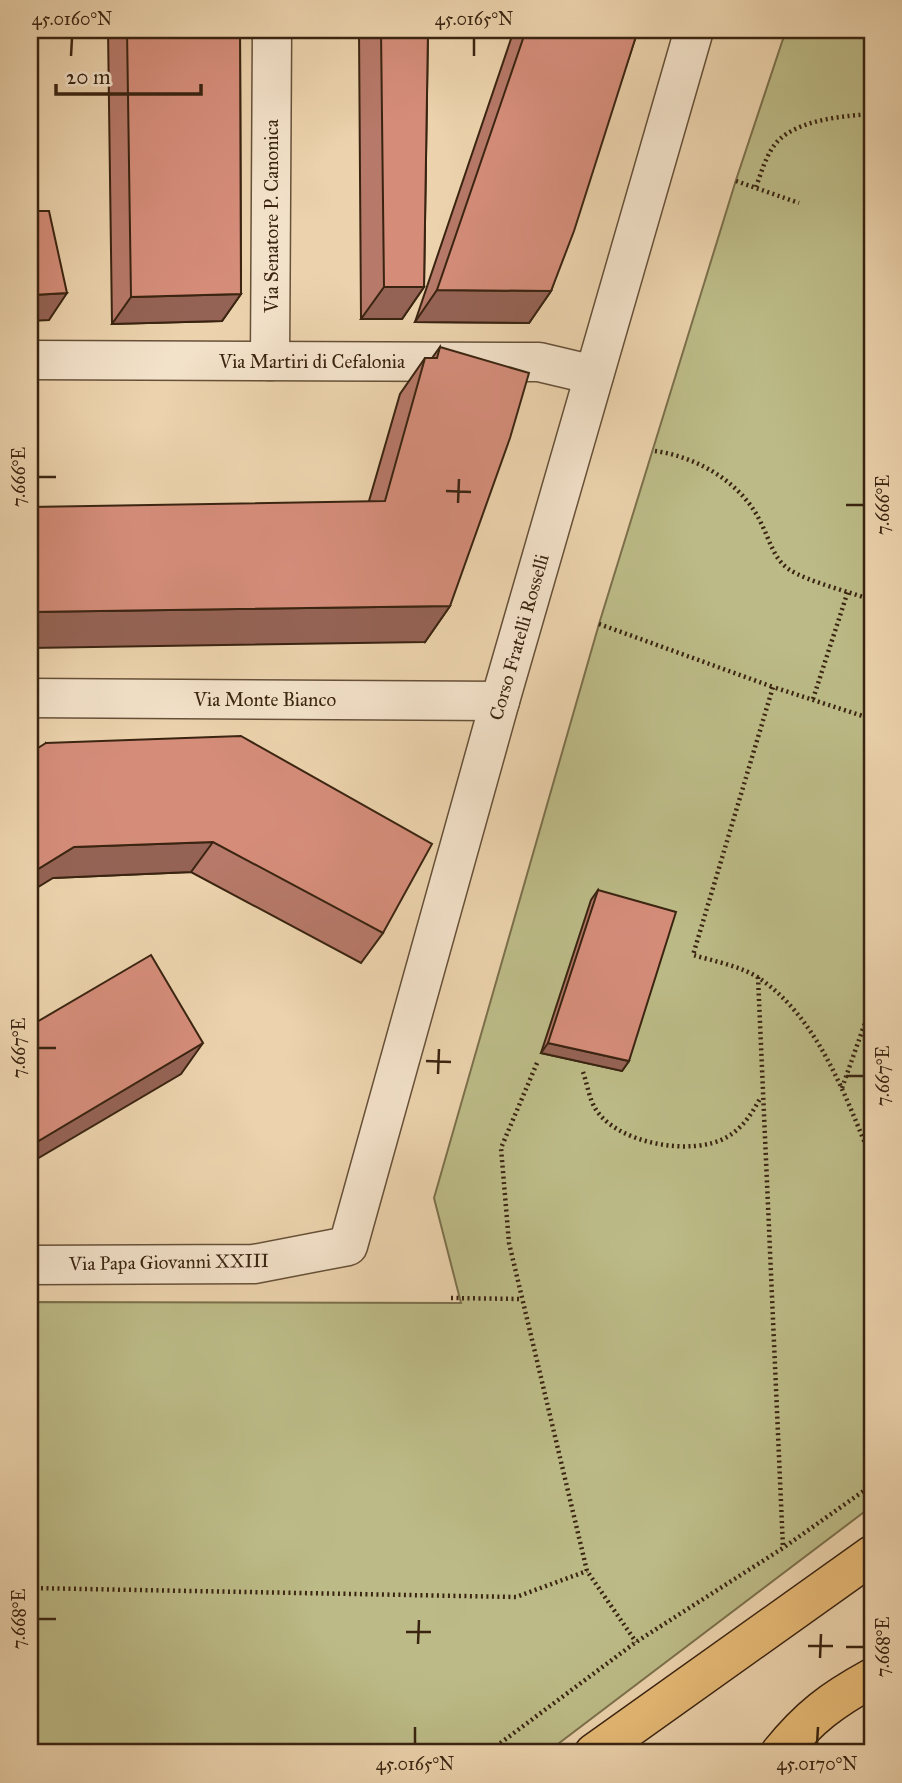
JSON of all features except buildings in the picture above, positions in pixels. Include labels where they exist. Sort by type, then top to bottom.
[{"type":"main road","points":[[594,1753],[872,1555]]},
{"type":"main road","points":[[780,1753],[802,1726],[830,1701],[872,1678]]},
{"type":"street","name":"Via Senatore P. Canonica","points":[[270,361],[272,30]]},
{"type":"street","name":"Corso Fratelli Rosselli","points":[[348,1246],[500,701],[694,30]]},
{"type":"street","name":"Via Martiri di Cefalonia","points":[[30,360],[539,362],[594,375]]},
{"type":"street","name":"Via Monte Bianco","points":[[30,698],[500,701]]},
{"type":"street","name":"Via Papa Giovanni XXIII","points":[[30,1265],[254,1264],[348,1246]]},
{"type":"path","points":[[755,187],[766,158],[781,138],[808,125],[843,116],[872,114]]},
{"type":"path","points":[[736,180],[799,203]]},
{"type":"path","points":[[654,451],[694,461],[722,476],[762,522],[771,549],[790,570],[872,600]]},
{"type":"path","points":[[813,699],[848,591]]},
{"type":"path","points":[[599,624],[773,687],[872,719]]},
{"type":"path","points":[[773,687],[692,955],[758,977],[791,1008],[826,1056],[872,1160]]},
{"type":"path","points":[[758,977],[783,1548]]},
{"type":"path","points":[[842,1089],[872,1003]]},
{"type":"path","points":[[537,1063],[501,1148],[509,1243],[587,1571],[636,1642]]},
{"type":"path","points":[[583,1072],[595,1109],[620,1130],[654,1145],[687,1146],[726,1138],[748,1121],[762,1095]]},
{"type":"path","points":[[451,1298],[522,1299]]},
{"type":"path","points":[[487,1753],[636,1642],[783,1548],[872,1485]]},
{"type":"path","points":[[30,1588],[516,1597],[587,1571]]},
{"type":"shaded area","points":[[786,30],[872,31],[872,1506],[546,1753],[30,1753],[30,1302],[461,1303],[434,1198],[599,624],[736,180]]}]
